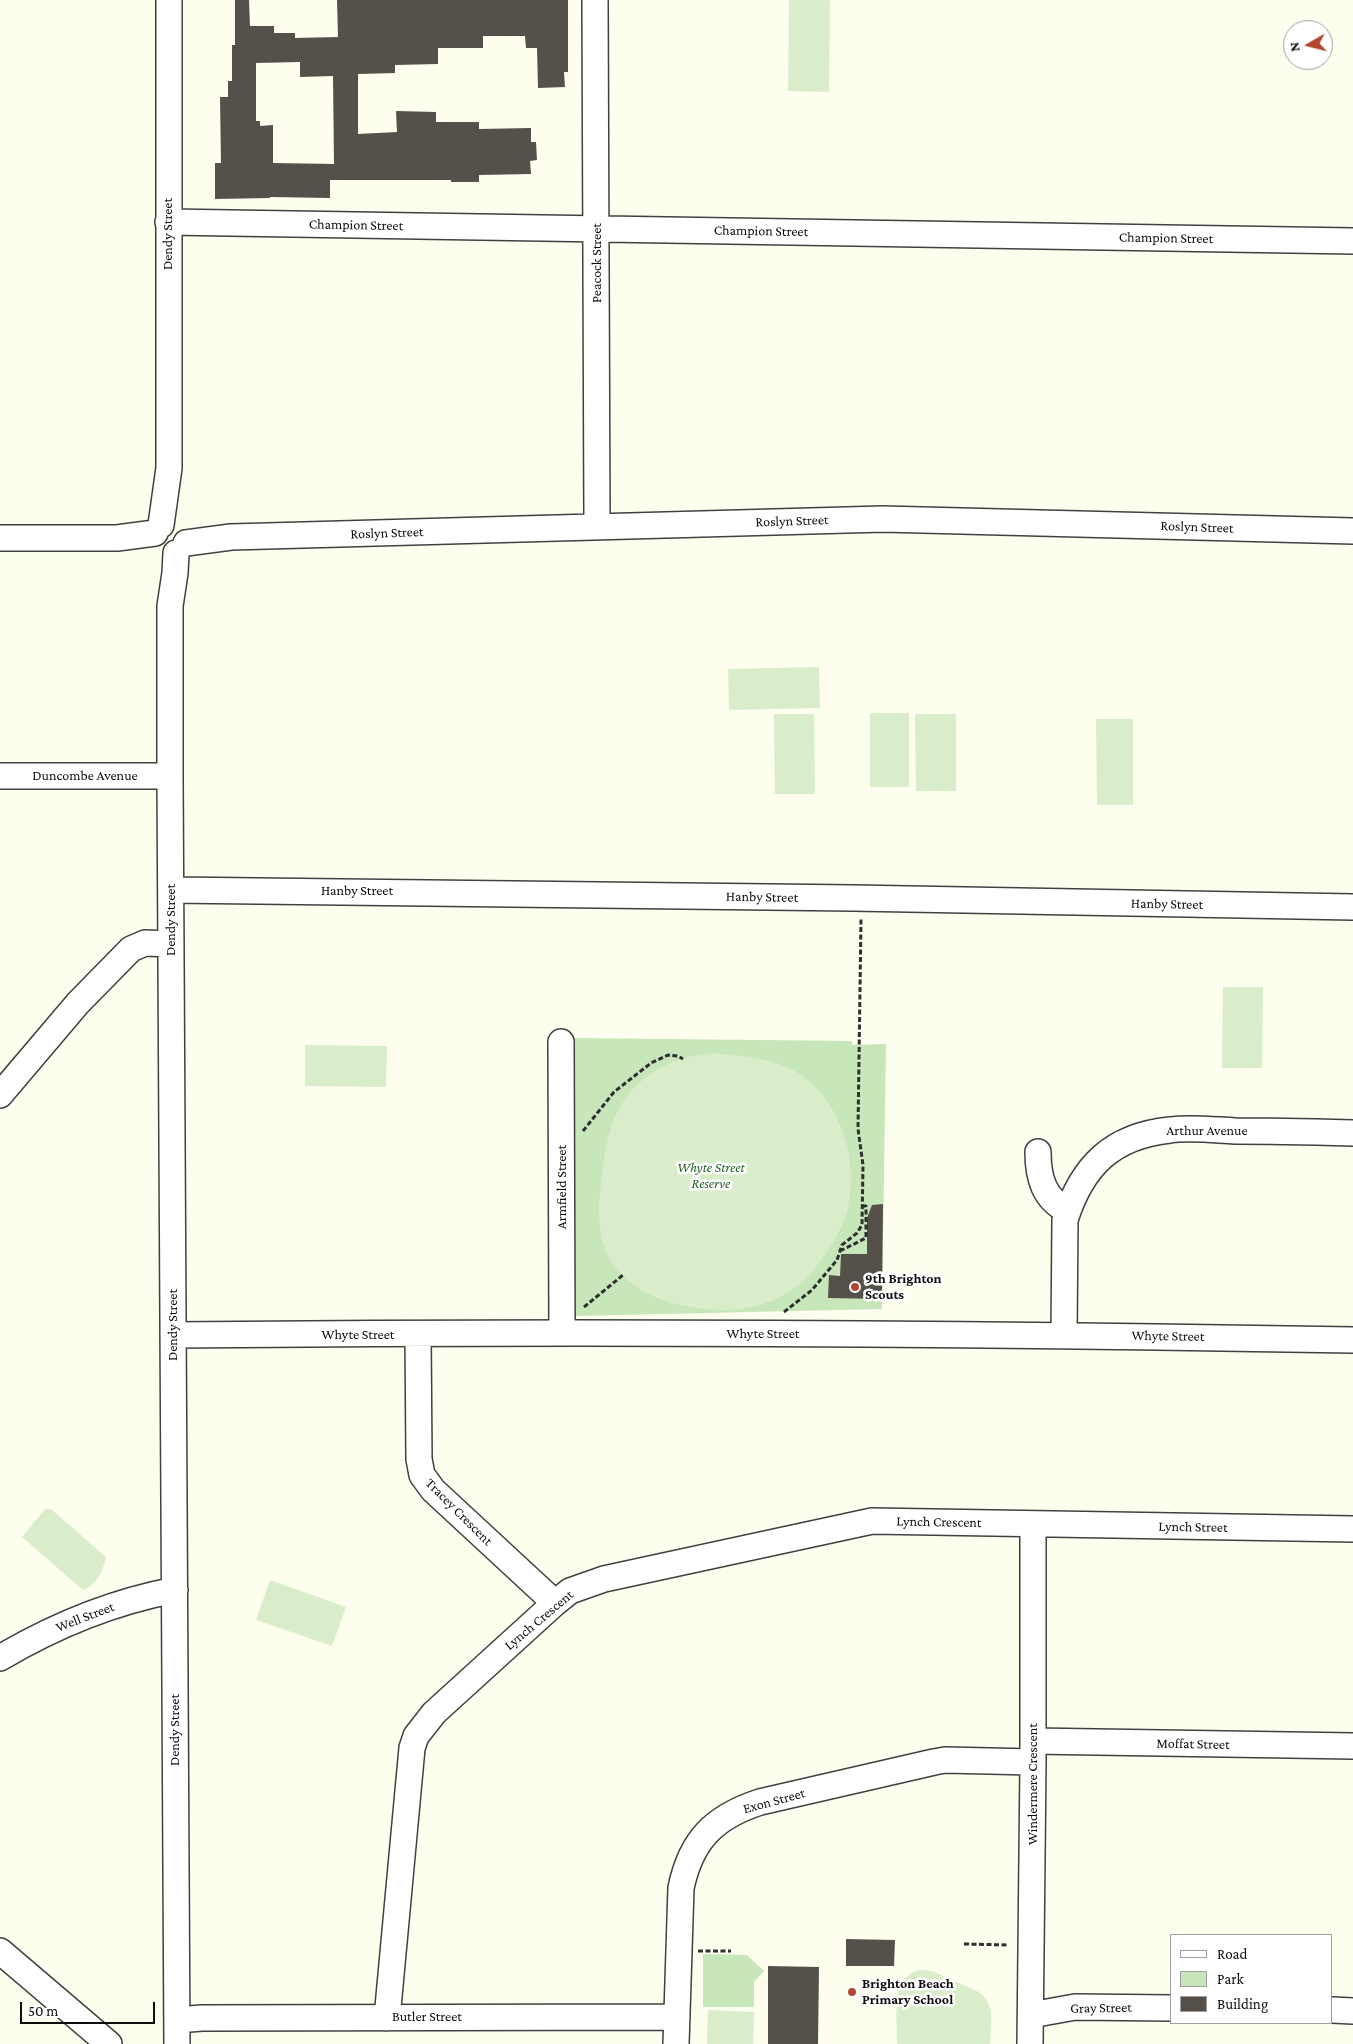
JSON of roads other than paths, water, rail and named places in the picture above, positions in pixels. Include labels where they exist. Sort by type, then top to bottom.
[{"type":"street","name":"Dendy Street","points":[[169,0],[170,776],[177,2044]]},
{"type":"street","name":"Peacock Street","points":[[596,0],[597,526]]},
{"type":"street","name":"Champion Street","points":[[168,222],[1353,241]]},
{"type":"street","name":"Roslyn Street","points":[[0,538],[231,537],[883,519],[1353,531]]},
{"type":"street","name":"Duncombe Avenue","points":[[0,776],[170,776]]},
{"type":"street","name":"Hanby Street","points":[[172,890],[853,898],[1353,907]]},
{"type":"street","points":[[0,1095],[78,1003],[127,935],[145,926],[171,933]]},
{"type":"street","name":"Armfield Street","points":[[561,1042],[562,1333]]},
{"type":"street","name":"Arthur Avenue","points":[[1064,1335],[1064,1235],[1068,1211],[1079,1184],[1103,1154],[1135,1137],[1171,1129],[1353,1133]]},
{"type":"street","points":[[1038,1152],[1038,1171],[1041,1185],[1058,1206],[1068,1211]]},
{"type":"street","name":"Whyte Street","points":[[173,1335],[562,1333],[1064,1335],[1353,1340]]},
{"type":"street","name":"Tracey Crescent","points":[[418,1335],[419,1459],[422,1476],[433,1490],[555,1603]]},
{"type":"street","name":"Lynch Crescent","points":[[387,2018],[412,1748],[416,1736],[434,1712],[570,1591],[604,1579],[872,1522],[1032,1524]]},
{"type":"street","name":"Lynch Street","points":[[1032,1524],[1353,1529]]},
{"type":"street","name":"Windermere Crescent","points":[[1030,2044],[1033,1752],[1032,1524]]},
{"type":"street","name":"Well Street","points":[[0,1658],[38,1636],[108,1608],[142,1597],[175,1590]]},
{"type":"street","name":"Moffat Street","points":[[1033,1752],[1353,1746]]},
{"type":"street","name":"Exon Street","points":[[676,2044],[680,1907],[685,1868],[700,1841],[726,1817],[741,1808],[760,1802],[934,1762],[1033,1752]]},
{"type":"street","points":[[0,1951],[95,2040]]},
{"type":"street","name":"Gray Street","points":[[1031,2015],[1075,2007],[1170,2008]]},
{"type":"street","points":[[1333,2010],[1353,2011]]},
{"type":"street","name":"Butler Street","points":[[177,2020],[202,2018],[677,2017]]},
{"type":"place","name":"9th Brighton Scouts","points":[[855,1287]]},
{"type":"place","name":"Brighton Beach Primary School","points":[[852,1992]]},
{"type":"park label","name":"Whyte Street Reserve","points":[[711,1176]]}]
